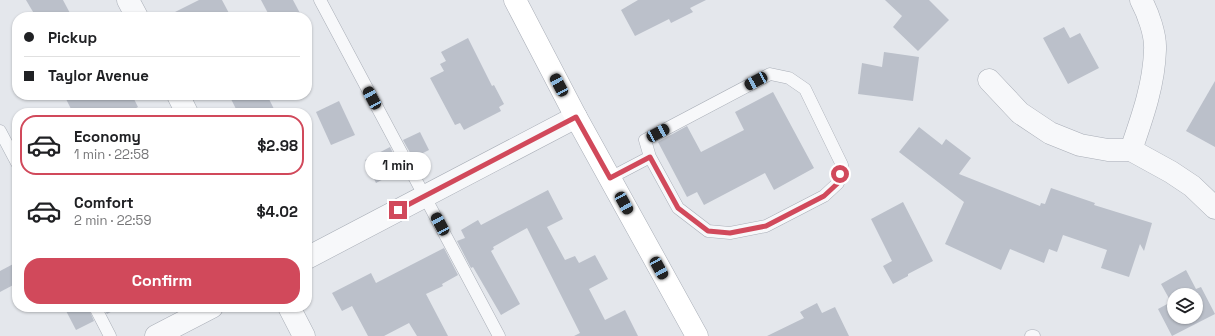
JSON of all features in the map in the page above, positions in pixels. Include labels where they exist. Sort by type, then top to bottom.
[{"type":"main road","points":[[514,0],[576,117],[697,336]]},
{"type":"street","points":[[128,0],[134,12]]},
{"type":"street","points":[[1131,150],[1148,99],[1156,48],[1151,25],[1141,0]]},
{"type":"street","points":[[989,80],[1020,112],[1050,133],[1080,145],[1108,150],[1131,150],[1187,182],[1215,208]]},
{"type":"street","points":[[312,255],[576,117]]},
{"type":"street","points":[[156,336],[202,312]]},
{"type":"street","points":[[292,312],[304,336]]},
{"type":"lane","points":[[320,0],[499,336]]},
{"type":"lane","points":[[770,74],[789,78],[806,89],[842,164],[838,183],[824,196],[766,226],[730,233],[708,231],[678,208],[650,157],[645,140],[770,74]]},
{"type":"lane","points":[[0,131],[12,154]]},
{"type":"lane","points":[[610,178],[650,157]]},
{"type":"lane","points":[[98,312],[110,336]]},
{"type":"building","points":[[26,0],[63,0],[69,12],[33,12]]},
{"type":"building","points":[[199,0],[222,0],[228,12],[175,12]]},
{"type":"building","points":[[261,0],[293,0],[299,12],[267,12]]},
{"type":"building","points":[[638,0],[706,0],[690,8],[693,12],[671,23],[669,19],[635,36],[621,10]]},
{"type":"building","points":[[885,0],[929,0],[949,20],[918,51],[893,27],[902,16]]},
{"type":"building","points":[[1064,27],[1070,38],[1080,33],[1099,68],[1068,84],[1043,38]]},
{"type":"building","points":[[468,38],[492,86],[494,85],[504,104],[499,107],[501,111],[464,130],[460,123],[455,125],[430,78],[444,71],[440,64],[446,61],[441,52]]},
{"type":"building","points":[[884,52],[919,57],[913,101],[858,94],[862,63],[882,67]]},
{"type":"building","points":[[1215,81],[1215,147],[1186,131]]},
{"type":"building","points":[[773,92],[814,168],[774,190],[765,173],[704,205],[697,192],[687,197],[658,142],[687,126],[701,152],[744,130],[735,112]]},
{"type":"building","points":[[66,100],[134,100],[138,107],[136,108],[70,108]]},
{"type":"building","points":[[232,100],[270,100],[274,108],[236,108]]},
{"type":"building","points":[[339,101],[355,135],[331,145],[316,112]]},
{"type":"building","points":[[919,127],[942,145],[946,139],[971,158],[959,174],[1040,206],[1041,203],[1045,204],[1051,188],[1095,203],[1094,205],[1152,223],[1144,251],[1140,244],[1129,277],[1101,268],[1107,250],[1063,235],[1057,252],[1049,249],[1044,263],[1010,249],[1001,270],[945,244],[964,202],[899,152]]},
{"type":"building","points":[[420,132],[429,150],[413,158],[403,140]]},
{"type":"building","points":[[390,147],[399,165],[395,167],[397,172],[376,183],[365,160]]},
{"type":"building","points":[[548,190],[563,219],[547,227],[565,260],[575,256],[579,263],[595,255],[608,279],[589,289],[605,320],[625,310],[638,336],[574,336],[580,333],[527,228],[493,247],[494,249],[491,251],[520,304],[501,315],[473,267],[471,268],[457,241],[465,238],[461,230],[478,220],[481,225]]},
{"type":"building","points":[[903,202],[933,261],[893,284],[883,266],[892,261],[871,219]]},
{"type":"building","points":[[444,248],[458,275],[442,284],[443,286],[426,294],[448,336],[417,336],[409,323],[384,336],[368,336],[352,306],[342,311],[332,293],[371,273],[376,283]]},
{"type":"building","points":[[12,265],[12,286],[0,292],[0,271]]},
{"type":"building","points":[[1186,270],[1195,288],[1167,288],[1167,295],[1161,284]]},
{"type":"building","points":[[1203,291],[1215,314],[1203,320]]},
{"type":"building","points":[[817,303],[822,313],[835,307],[849,336],[767,336],[804,318],[800,312]]},
{"type":"building","points":[[1167,304],[1167,324],[1195,324],[1172,336],[1158,309]]},
{"type":"building","points":[[67,312],[90,312],[94,321],[76,330]]},
{"type":"route","points":[[398,210],[576,117],[610,178],[650,157],[678,208],[708,231],[730,233],[766,226],[824,196],[838,183],[840,174]]}]
